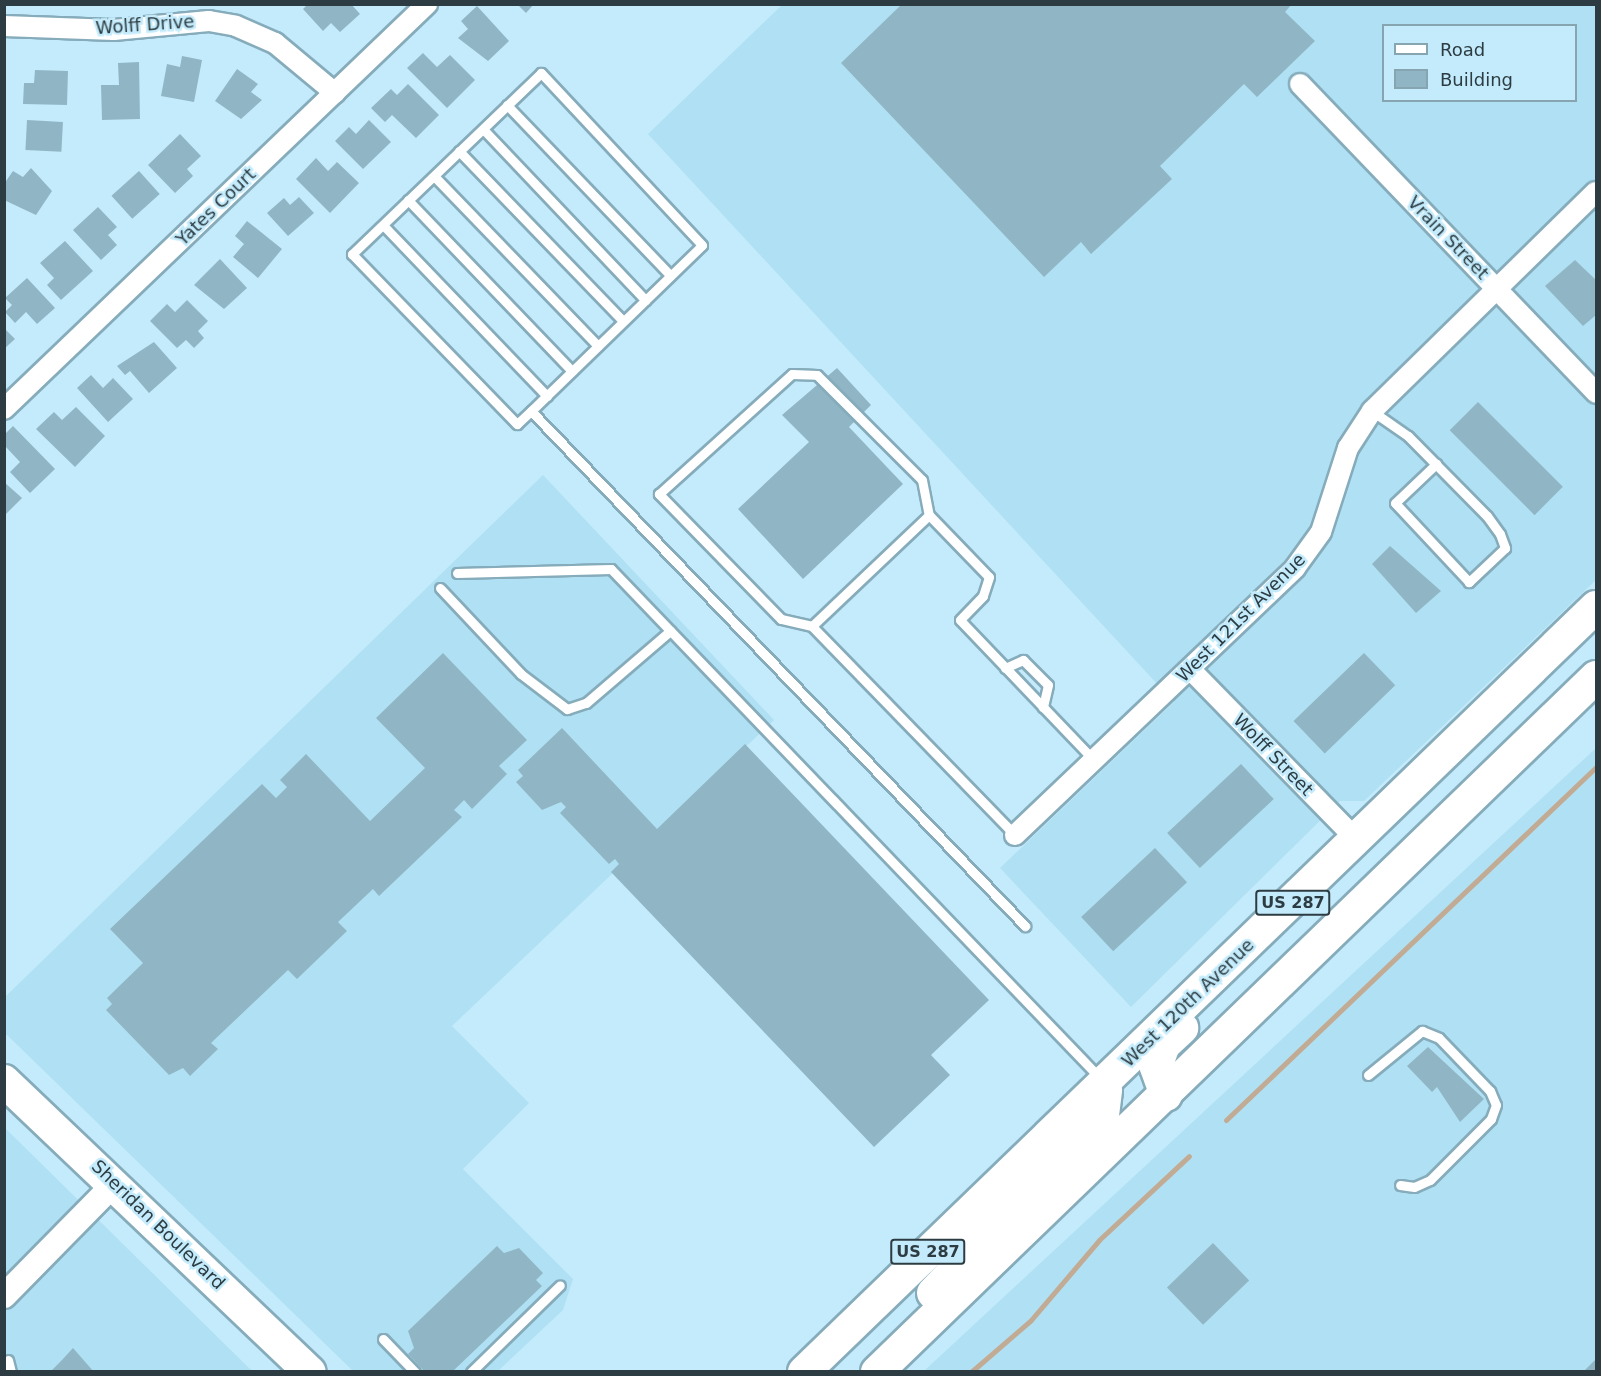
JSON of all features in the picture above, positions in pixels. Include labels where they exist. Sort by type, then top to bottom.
[{"type":"main road","name":"West 120th Avenue","points":[[804,1371],[1354,844],[1596,607]]},
{"type":"main road","name":"US 287","points":[[877,1371],[1166,1095],[1596,677]]},
{"type":"main road","points":[[1166,1095],[1156,1067],[1164,1045],[1333,884],[1354,844]]},
{"type":"main road","name":"Sheridan Boulevard","points":[[4,1081],[310,1371]]},
{"type":"main road","points":[[877,1371],[932,1293],[1103,1115],[1105,1083]]},
{"type":"street","name":"Yates Court","points":[[4,410],[427,4]]},
{"type":"street","name":"Wolff Drive","points":[[4,26],[114,30],[198,21],[236,26],[275,43],[335,93]]},
{"type":"street","name":"Vrain Street","points":[[1300,84],[1596,393]]},
{"type":"street","name":"West 121st Avenue","points":[[1015,835],[1190,669],[1312,547],[1328,517],[1350,443],[1372,411],[1596,192]]},
{"type":"street","name":"Wolff Street","points":[[1190,669],[1354,844]]},
{"type":"street","points":[[4,1296],[114,1183]]},
{"type":"lane","points":[[541,73],[702,245],[517,424],[352,254],[483,129],[541,73]]},
{"type":"lane","points":[[507,105],[670,275]]},
{"type":"lane","points":[[483,129],[645,300]]},
{"type":"lane","points":[[459,151],[623,321]]},
{"type":"lane","points":[[434,176],[598,346]]},
{"type":"lane","points":[[408,200],[572,371]]},
{"type":"lane","points":[[383,225],[547,396]]},
{"type":"lane","points":[[1015,835],[812,626],[781,619],[660,494],[792,374],[818,375],[922,480],[929,515],[989,576],[983,596],[960,620],[1094,760]]},
{"type":"lane","points":[[531,411],[1025,926]]},
{"type":"lane","points":[[1372,411],[1436,464],[1487,516],[1505,548],[1469,582],[1395,502],[1436,464]]},
{"type":"lane","points":[[812,626],[929,515]]},
{"type":"lane","points":[[457,573],[611,569],[1105,1083]]},
{"type":"lane","points":[[440,588],[521,674],[567,709],[586,703],[670,631]]},
{"type":"lane","points":[[1005,668],[1023,660],[1048,685],[1043,707]]},
{"type":"lane","points":[[1368,1075],[1422,1031],[1439,1038],[1490,1091],[1496,1105],[1491,1119],[1430,1180],[1414,1188],[1400,1185]]},
{"type":"lane","points":[[471,1371],[560,1285]]},
{"type":"lane","points":[[383,1339],[415,1371]]},
{"type":"lane","points":[[8,1360],[11,1371]]},
{"type":"shaded area","points":[[782,5],[1596,5],[1596,580],[1364,801],[1340,801],[1131,1007],[1000,868],[1174,702],[648,134]]},
{"type":"shaded area","points":[[543,475],[774,720],[452,1026],[529,1103],[463,1169],[573,1279],[563,1310],[498,1371],[353,1371],[5,1033],[5,997]]},
{"type":"shaded area","points":[[1596,748],[1596,1371],[924,1371]]},
{"type":"shaded area","points":[[4,1127],[249,1368],[253,1371],[5,1371]]},
{"type":"building","points":[[308,4],[351,4],[360,14],[340,32],[331,23],[323,31],[303,9]]},
{"type":"building","points":[[517,4],[534,4],[526,13]]},
{"type":"building","points":[[902,4],[1292,4],[1285,12],[1315,41],[1257,97],[1244,84],[1160,166],[1172,179],[1091,254],[1081,242],[1044,277],[841,63]]},
{"type":"building","points":[[477,6],[509,41],[488,61],[458,38],[468,29],[461,21]]},
{"type":"building","points":[[423,53],[437,67],[450,55],[475,80],[447,108],[407,68]]},
{"type":"building","points":[[182,56],[202,60],[194,102],[161,96],[167,64],[180,67]]},
{"type":"building","points":[[139,62],[140,119],[102,120],[101,85],[119,85],[118,63]]},
{"type":"building","points":[[237,69],[258,84],[251,92],[262,100],[241,119],[215,101]]},
{"type":"building","points":[[35,70],[68,71],[67,105],[23,104],[24,83],[34,83]]},
{"type":"building","points":[[408,84],[439,115],[416,138],[392,115],[385,122],[371,108],[391,89],[397,95]]},
{"type":"building","points":[[27,120],[63,122],[61,152],[25,150]]},
{"type":"building","points":[[369,120],[391,142],[363,169],[335,141],[349,127],[356,134]]},
{"type":"building","points":[[180,134],[201,156],[187,169],[193,176],[175,193],[148,165]]},
{"type":"building","points":[[316,158],[328,171],[337,162],[359,183],[330,213],[296,179]]},
{"type":"building","points":[[31,168],[52,191],[36,215],[4,200],[4,184],[13,171],[23,177]]},
{"type":"building","points":[[139,171],[160,194],[132,219],[112,196]]},
{"type":"building","points":[[299,197],[314,213],[288,236],[267,213],[284,198],[290,205]]},
{"type":"building","points":[[98,207],[117,227],[108,235],[117,245],[101,260],[73,230]]},
{"type":"building","points":[[247,221],[282,249],[258,278],[233,257],[244,244],[235,236]]},
{"type":"building","points":[[65,241],[93,271],[61,300],[47,285],[54,278],[40,263]]},
{"type":"building","points":[[220,259],[247,288],[224,309],[194,285]]},
{"type":"building","points":[[1575,260],[1596,280],[1596,315],[1583,326],[1545,286]]},
{"type":"building","points":[[27,278],[55,308],[37,324],[26,312],[15,323],[5,312],[12,305],[5,298]]},
{"type":"building","points":[[187,300],[208,321],[198,331],[204,338],[194,348],[186,340],[177,348],[150,321],[167,304],[175,312]]},
{"type":"building","points":[[4,328],[15,339],[4,349]]},
{"type":"building","points":[[154,342],[177,368],[149,393],[130,371],[125,375],[117,366]]},
{"type":"building","points":[[837,368],[871,405],[849,427],[903,484],[803,579],[738,509],[809,442],[782,415]]},
{"type":"building","points":[[91,375],[103,388],[113,378],[133,399],[108,422],[77,388]]},
{"type":"building","points":[[1478,402],[1563,487],[1535,515],[1450,430]]},
{"type":"building","points":[[76,407],[105,436],[75,467],[36,429],[54,412],[62,420]]},
{"type":"building","points":[[13,426],[55,469],[30,493],[10,472],[20,462],[5,446],[5,434]]},
{"type":"building","points":[[4,482],[22,498],[4,516]]},
{"type":"building","points":[[1390,546],[1441,591],[1416,613],[1372,564]]},
{"type":"building","points":[[443,653],[527,740],[499,766],[507,774],[472,809],[464,800],[454,810],[462,817],[379,896],[373,889],[338,922],[347,931],[297,979],[288,970],[211,1043],[218,1049],[190,1076],[183,1068],[169,1075],[106,1010],[112,1004],[107,998],[143,963],[110,929],[262,784],[276,798],[287,787],[280,780],[306,754],[370,821],[425,768],[376,718]]},
{"type":"building","points":[[1364,653],[1395,685],[1325,753],[1294,721]]},
{"type":"building","points":[[562,728],[657,829],[745,744],[989,1000],[931,1055],[950,1075],[874,1147],[611,872],[619,864],[615,859],[609,864],[560,813],[566,807],[561,802],[542,810],[516,782],[523,776],[518,770]]},
{"type":"building","points":[[1241,764],[1274,799],[1200,868],[1167,833]]},
{"type":"building","points":[[1155,848],[1187,882],[1113,951],[1081,917]]},
{"type":"building","points":[[1428,1047],[1484,1099],[1460,1122],[1437,1087],[1432,1092],[1407,1066]]},
{"type":"building","points":[[1213,1243],[1249,1280],[1203,1325],[1167,1287]]},
{"type":"building","points":[[497,1246],[504,1253],[519,1248],[543,1273],[536,1280],[542,1286],[452,1372],[425,1372],[408,1354],[414,1348],[408,1331]]},
{"type":"building","points":[[73,1348],[94,1372],[50,1372],[62,1360]]},
{"type":"building","points":[[1596,1359],[1596,1372],[1583,1372]]},
{"type":"waterway","points":[[1226,1120],[1596,767]]},
{"type":"waterway","points":[[971,1372],[1031,1320],[1099,1240],[1189,1156]]}]
